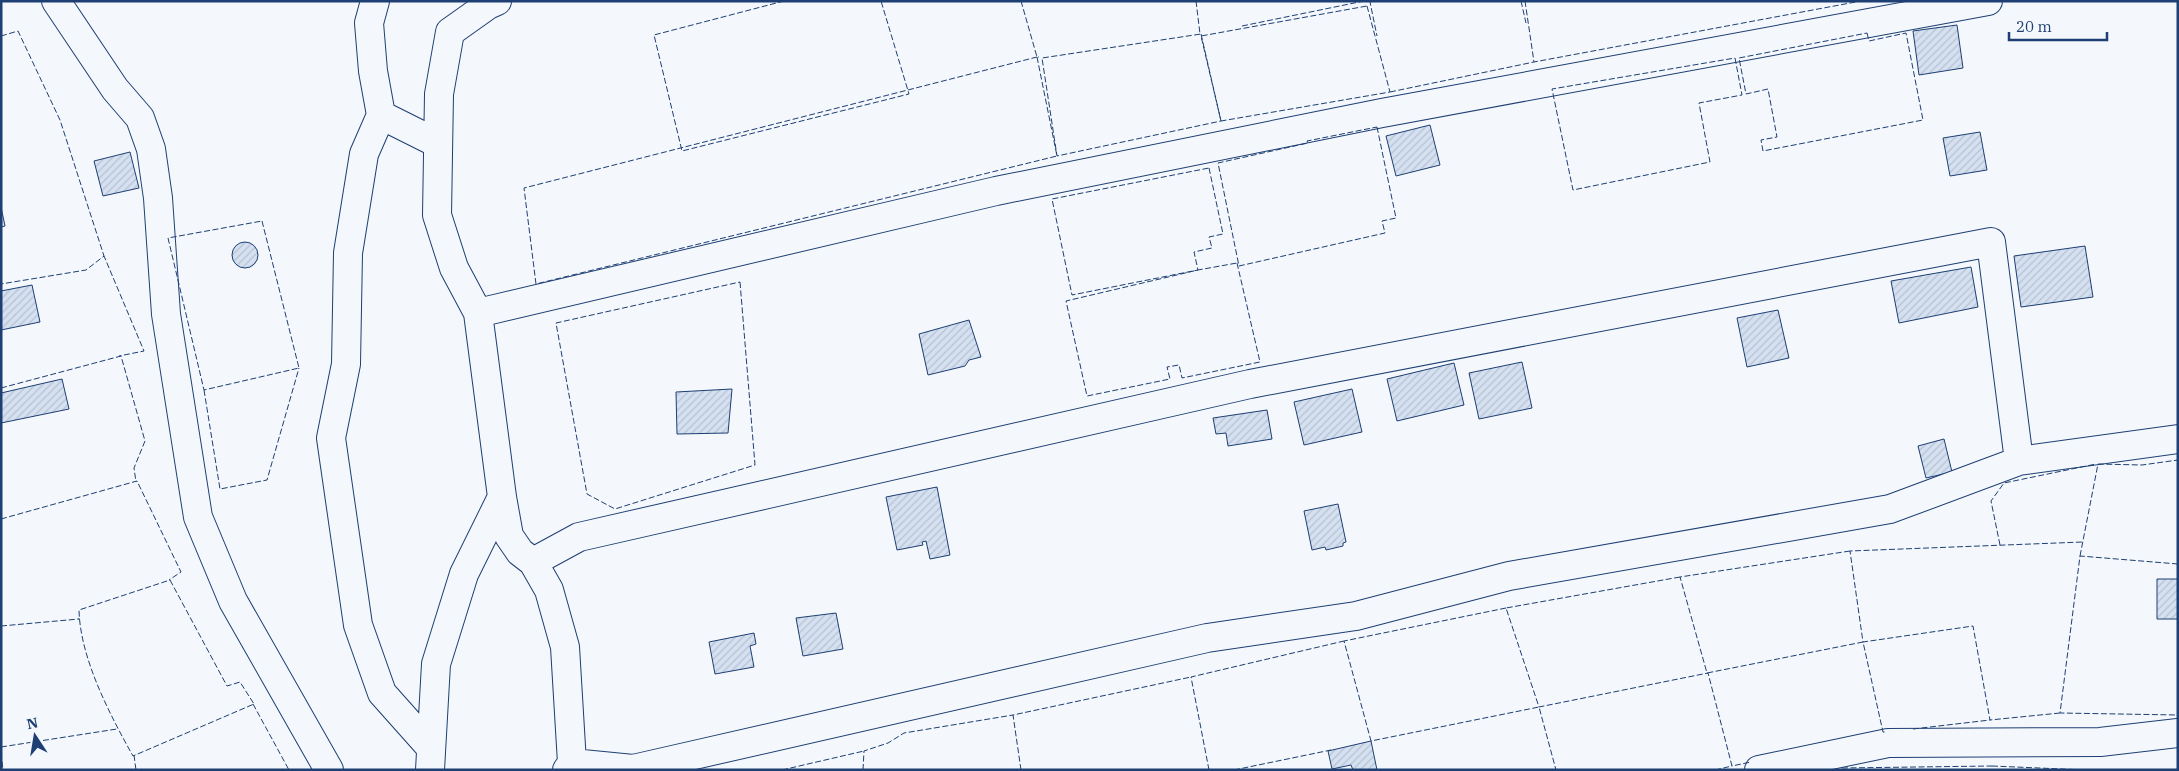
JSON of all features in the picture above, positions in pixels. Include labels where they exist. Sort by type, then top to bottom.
[{"type":"street","points":[[56,1],[116,89],[140,118],[151,149],[154,169],[158,198],[166,314],[198,517],[233,601],[329,770]]},
{"type":"street","points":[[375,1],[369,23],[373,70],[381,116],[364,154],[348,253],[346,364],[331,438],[358,625],[382,693],[431,759]]},
{"type":"street","points":[[497,1],[488,4],[450,32],[438,94],[437,215],[454,268],[478,313],[502,497],[509,536],[520,552],[533,562],[549,590],[566,647],[570,767],[633,769],[1207,638],[1356,616],[1509,576],[1890,509],[2019,461],[2178,439]]},
{"type":"street","points":[[478,313],[996,191],[1392,111],[1988,1]]},
{"type":"street","points":[[381,116],[437,143]]},
{"type":"street","points":[[533,562],[579,536],[1250,384],[1991,242],[2019,461]]},
{"type":"street","points":[[431,759],[436,664],[464,574],[502,497]]},
{"type":"street","points":[[1759,770],[1888,742],[2100,742],[2178,733]]},
{"type":"building","points":[[1957,25],[1963,68],[1919,75],[1913,31]]},
{"type":"building","points":[[1430,125],[1440,165],[1396,176],[1386,136]]},
{"type":"building","points":[[1980,132],[1987,170],[1950,176],[1943,138]]},
{"type":"building","points":[[130,152],[139,188],[103,196],[94,161]]},
{"type":"building","points":[[1,207],[5,226],[1,227]]},
{"type":"building","points":[[245,242],[254,246],[258,255],[254,264],[245,268],[236,264],[232,255],[236,246]]},
{"type":"building","points":[[2085,246],[2093,297],[2021,307],[2014,256]]},
{"type":"building","points":[[1971,267],[1978,307],[1899,323],[1891,281]]},
{"type":"building","points":[[32,285],[40,322],[1,330],[1,291]]},
{"type":"building","points":[[1778,310],[1789,358],[1747,367],[1737,318]]},
{"type":"building","points":[[969,320],[981,357],[969,360],[965,366],[928,375],[919,334]]},
{"type":"building","points":[[1522,362],[1532,408],[1479,419],[1469,373]]},
{"type":"building","points":[[1454,363],[1464,405],[1397,421],[1387,379]]},
{"type":"building","points":[[62,379],[69,409],[1,423],[1,393]]},
{"type":"building","points":[[732,389],[728,433],[677,434],[676,392]]},
{"type":"building","points":[[1352,389],[1362,432],[1304,445],[1294,402]]},
{"type":"building","points":[[1267,410],[1272,439],[1228,446],[1226,433],[1216,434],[1213,418]]},
{"type":"building","points":[[1944,439],[1952,472],[1926,478],[1918,446]]},
{"type":"building","points":[[937,487],[950,555],[930,559],[926,541],[922,542],[923,545],[897,550],[886,497]]},
{"type":"building","points":[[1338,504],[1346,542],[1343,543],[1343,546],[1326,550],[1325,547],[1312,550],[1304,511]]},
{"type":"building","points":[[2157,579],[2178,579],[2178,619],[2157,619]]},
{"type":"building","points":[[836,613],[843,649],[803,656],[796,618]]},
{"type":"building","points":[[754,633],[756,644],[750,646],[754,667],[715,674],[709,642]]},
{"type":"building","points":[[1371,741],[1377,770],[1353,770],[1351,765],[1332,769],[1328,751]]},
{"type":"fence","points":[[784,1],[654,35],[682,151],[909,94],[881,1]]},
{"type":"fence","points":[[1021,1],[1037,57],[1039,57]]},
{"type":"fence","points":[[1196,1],[1200,34]]},
{"type":"fence","points":[[1242,26],[1364,1]]},
{"type":"fence","points":[[1372,1],[1370,2],[1377,36]]},
{"type":"fence","points":[[1521,1],[1526,23]]},
{"type":"fence","points":[[1525,1],[1534,62],[1861,1]]},
{"type":"fence","points":[[1367,6],[1390,92],[1221,121],[1201,36],[1367,6]]},
{"type":"fence","points":[[1,36],[18,31],[60,120],[104,256],[86,270],[1,284]]},
{"type":"fence","points":[[1867,33],[1869,41],[1906,33],[1923,120],[1763,151],[1761,140],[1777,137],[1768,89],[1746,94],[1739,58],[1867,33]]},
{"type":"fence","points":[[1201,34],[1221,121],[1057,156],[1042,58],[1201,34]]},
{"type":"fence","points":[[1037,57],[1057,156],[536,284],[524,188],[1037,57]]},
{"type":"fence","points":[[1735,58],[1742,95],[1699,103],[1710,162],[1573,190],[1552,89],[1735,58]]},
{"type":"fence","points":[[1390,92],[1534,62]]},
{"type":"fence","points":[[1377,127],[1396,218],[1382,221],[1385,233],[1239,266],[1218,163],[1308,143],[1307,141],[1377,127]]},
{"type":"fence","points":[[1209,168],[1223,234],[1209,237],[1212,248],[1194,252],[1198,270],[1072,295],[1052,199],[1209,168]]},
{"type":"fence","points":[[262,221],[299,368],[204,390],[168,238],[262,221]]},
{"type":"fence","points":[[103,257],[144,351],[119,356]]},
{"type":"fence","points":[[1237,263],[1260,362],[1182,378],[1179,365],[1167,367],[1170,379],[1087,396],[1066,301],[1198,270],[1237,263]]},
{"type":"fence","points":[[740,282],[755,465],[615,509],[587,494],[556,323],[740,282]]},
{"type":"fence","points":[[1,388],[121,356],[145,441],[134,468],[136,482]]},
{"type":"fence","points":[[204,390],[220,489],[267,480],[299,368]]},
{"type":"fence","points":[[2080,556],[2098,464],[2142,465],[2178,460]]},
{"type":"fence","points":[[2000,545],[1991,501],[2004,483],[2096,464]]},
{"type":"fence","points":[[1,519],[137,481],[181,572],[169,580]]},
{"type":"fence","points":[[2060,713],[1990,720],[1973,626],[1863,642],[1850,551],[2083,542]]},
{"type":"fence","points":[[1850,551],[1680,577],[1707,673],[1863,642],[1883,732],[1885,732]]},
{"type":"fence","points":[[2178,564],[2080,556],[2060,713],[2178,715]]},
{"type":"fence","points":[[1680,577],[1506,608],[1539,707],[1708,673],[1732,766],[1751,762]]},
{"type":"fence","points":[[170,580],[227,686],[240,682],[254,704],[133,756],[115,723],[90,666],[81,628],[79,610],[170,580]]},
{"type":"fence","points":[[1506,608],[1344,641],[1371,741],[1539,707],[1556,770]]},
{"type":"fence","points":[[1,626],[79,618]]},
{"type":"fence","points":[[1209,770],[1191,677],[1344,641]]},
{"type":"fence","points":[[1021,770],[1013,715],[1191,677]]},
{"type":"fence","points":[[253,704],[289,770]]},
{"type":"fence","points":[[863,770],[864,751],[888,743],[904,733],[1013,715]]},
{"type":"fence","points":[[1913,729],[1990,720]]},
{"type":"fence","points":[[1,747],[117,729]]},
{"type":"fence","points":[[1234,770],[1331,750]]},
{"type":"fence","points":[[782,770],[864,751]]},
{"type":"fence","points":[[1,753],[3,770]]},
{"type":"fence","points":[[134,755],[136,770]]},
{"type":"fence","points":[[1715,770],[1732,766]]},
{"type":"fence","points":[[1992,766],[2086,770]]},
{"type":"fence","points":[[1842,768],[1992,766],[1992,770]]},
{"type":"fence","points":[[1834,770],[1842,770]]}]
